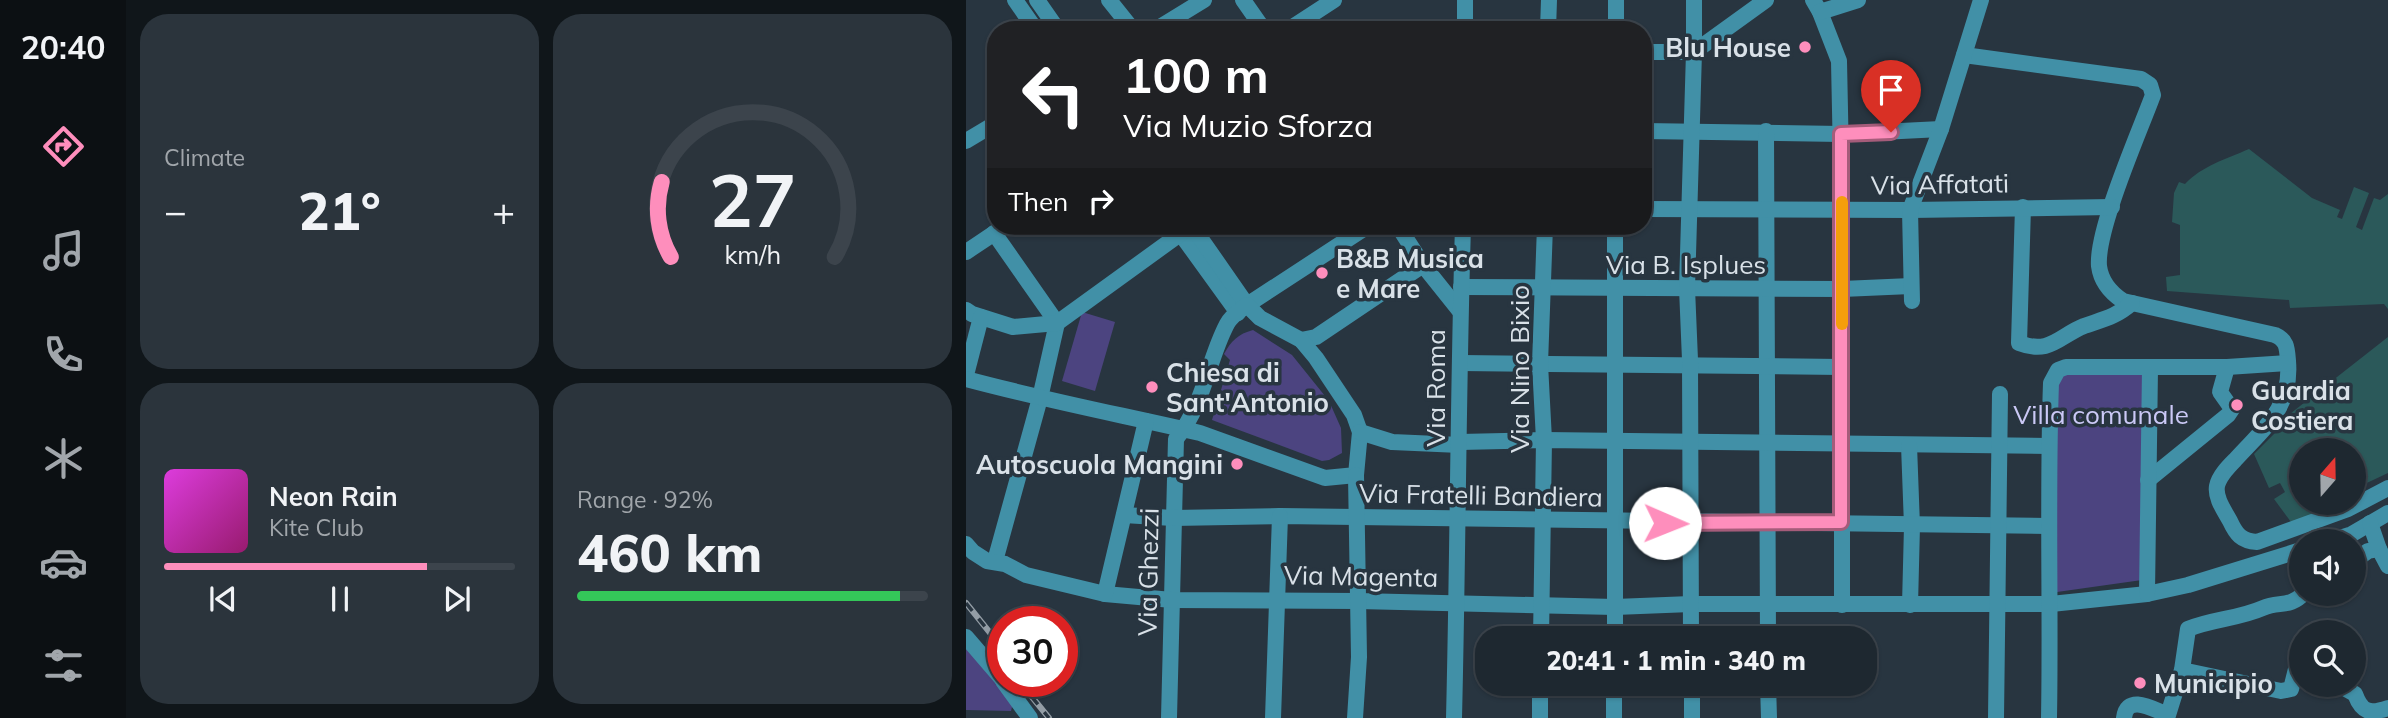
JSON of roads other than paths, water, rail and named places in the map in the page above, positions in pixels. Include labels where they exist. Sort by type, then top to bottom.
[{"type":"street","points":[[1015,0],[1030,21]]},
{"type":"street","points":[[1037,0],[1052,21]]},
{"type":"street","points":[[1109,0],[1126,21]]},
{"type":"street","points":[[1170,21],[1204,0]]},
{"type":"street","points":[[1243,0],[1258,21]]},
{"type":"street","points":[[1302,21],[1334,0]]},
{"type":"street","points":[[1465,0],[1465,21]]},
{"type":"street","points":[[1548,21],[1549,0]]},
{"type":"street","points":[[1616,0],[1616,21]]},
{"type":"street","points":[[1691,626],[1687,288],[1694,0]]},
{"type":"street","points":[[1652,52],[1694,52],[1766,0]]},
{"type":"street","points":[[1842,605],[1840,79],[1839,61],[1817,6],[1858,0]]},
{"type":"street","points":[[1910,210],[1941,129],[1981,0]]},
{"type":"street","points":[[1964,55],[2141,79],[2150,85],[2153,95],[2112,207],[2100,251],[2099,268],[2104,282],[2113,294],[2123,301],[2275,335],[2282,338],[2286,344],[2289,378],[2283,404],[2220,478],[2217,495],[2236,534],[2242,539],[2257,542],[2348,509],[2388,488]]},
{"type":"street","points":[[966,141],[987,128]]},
{"type":"street","points":[[1652,131],[1841,134],[1941,129]]},
{"type":"street","points":[[1766,131],[1768,626]]},
{"type":"street","points":[[2023,207],[2019,343],[2028,347],[2054,345],[2081,328],[2118,315],[2132,303]]},
{"type":"street","name":"Via Affatati","points":[[1652,209],[1766,211],[2112,207]]},
{"type":"street","name":"Via B. Isplues","points":[[1461,287],[1842,289],[1911,294],[1910,210]]},
{"type":"street","points":[[966,252],[991,235]]},
{"type":"street","points":[[995,561],[1040,398],[1057,323],[1004,235]]},
{"type":"street","points":[[1176,235],[1057,323],[1013,327],[973,314],[966,377],[1040,398],[1200,433],[1325,478],[1356,475]]},
{"type":"street","points":[[1190,235],[1243,309],[1301,340],[1354,415],[1360,432],[1356,475],[1359,657],[1354,718]]},
{"type":"street","points":[[1243,309],[1354,235]]},
{"type":"street","points":[[1404,235],[1423,265],[1459,310]]},
{"type":"street","name":"Via Roma","points":[[1454,718],[1462,235]]},
{"type":"street","name":"Via Nino Bixio","points":[[1541,626],[1544,440],[1540,364],[1545,235]]},
{"type":"street","points":[[1615,235],[1615,626]]},
{"type":"street","points":[[1301,340],[1316,337],[1423,265]]},
{"type":"street","name":"Via Ghezzi","points":[[1169,718],[1176,439],[1194,415],[1228,321],[1243,309]]},
{"type":"street","points":[[1461,363],[1841,367]]},
{"type":"street","points":[[2049,718],[2049,446],[2051,383],[2058,370],[2066,367],[2227,367],[2288,363]]},
{"type":"street","points":[[2148,480],[2228,415],[2232,409],[2220,392],[2227,367]]},
{"type":"street","points":[[2147,594],[2150,368]]},
{"type":"street","points":[[1996,718],[2000,394]]},
{"type":"street","points":[[1105,594],[1146,421]]},
{"type":"street","name":"Via Fratelli Bandiera","points":[[1360,432],[1392,442],[1544,440],[2049,446]]},
{"type":"street","points":[[1909,445],[1912,526],[1910,605]]},
{"type":"street","points":[[2360,529],[2388,513]]},
{"type":"street","name":"Via Fratelli Bandiera","points":[[1124,515],[1173,518],[1280,516],[2048,526]]},
{"type":"street","points":[[1273,718],[1280,516]]},
{"type":"street","points":[[2370,523],[2388,566]]},
{"type":"street","name":"Via Magenta","points":[[966,544],[980,557],[1026,575],[1105,594],[1172,600],[1615,607],[1691,604],[2051,604],[2147,594],[2188,586],[2289,554]]},
{"type":"street","points":[[2366,552],[2379,549]]},
{"type":"street","points":[[2124,718],[2125,709],[2137,703],[2171,717],[2188,629],[2244,616],[2264,607],[2289,603]]},
{"type":"street","points":[[966,638],[987,662]]},
{"type":"street","points":[[2182,670],[2281,691],[2289,689]]},
{"type":"street","points":[[1540,696],[1540,718]]},
{"type":"street","points":[[1614,696],[1614,718]]},
{"type":"street","points":[[1692,696],[1692,718]]},
{"type":"street","points":[[1768,696],[1769,718]]},
{"type":"street","points":[[1015,697],[1030,718]]},
{"type":"street","points":[[2356,697],[2359,705],[2366,710],[2376,712],[2388,708]]},
{"type":"railway","points":[[966,603],[987,629]]},
{"type":"railway","points":[[1032,697],[1049,718]]},
{"type":"place","name":"Blu House","points":[[1805,47]]},
{"type":"place","name":"B&B Musica e Mare","points":[[1322,273]]},
{"type":"place","name":"Chiesa di Sant'Antonio","points":[[1152,387]]},
{"type":"place","name":"Guardia Costiera","points":[[2237,405]]},
{"type":"place","name":"Autoscuola Mangini","points":[[1237,464]]},
{"type":"place","name":"Municipio","points":[[2140,683]]},
{"type":"park label","name":"Villa comunale","points":[[2101,414]]}]
